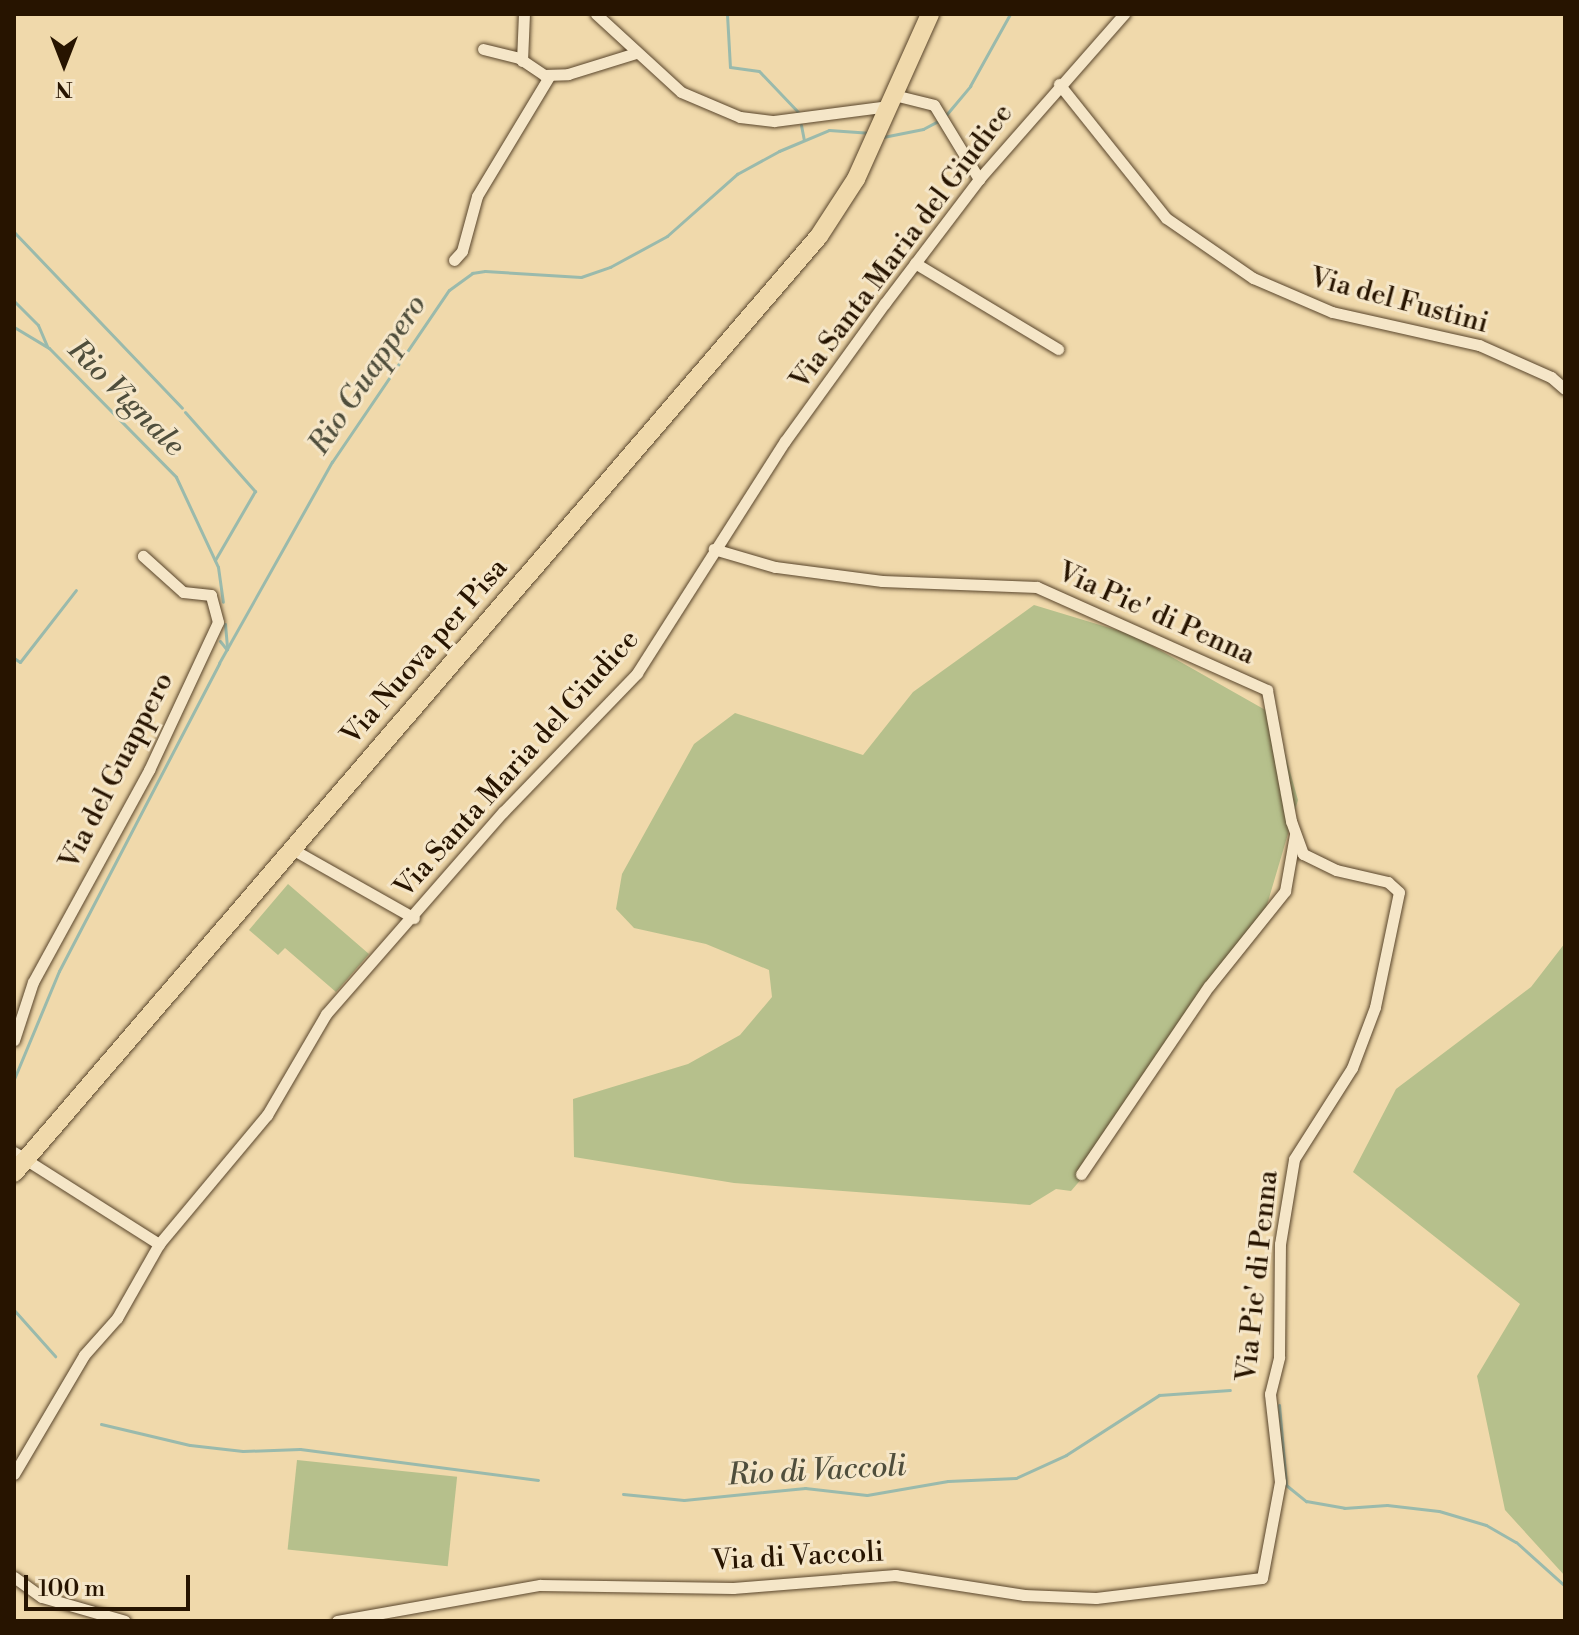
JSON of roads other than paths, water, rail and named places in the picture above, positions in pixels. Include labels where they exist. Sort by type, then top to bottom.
[{"type":"main road","points":[[889,106],[930,14]]},
{"type":"main road","name":"Via Nuova per Pisa","points":[[18,1162],[292,849],[819,236],[865,159],[889,106]]},
{"type":"street","points":[[522,61],[524,14]]},
{"type":"street","points":[[596,14],[681,92],[751,120],[889,106],[934,105],[979,179]]},
{"type":"street","name":"Via Santa Maria del Giudice","points":[[14,1474],[84,1355],[117,1318],[159,1244],[267,1115],[326,1014],[414,918],[513,801],[637,673],[684,607],[714,549],[915,263],[979,179],[1059,84],[1124,14]]},
{"type":"street","points":[[483,49],[522,61],[550,75],[568,74],[636,53]]},
{"type":"street","points":[[454,260],[462,251],[477,196],[550,75]]},
{"type":"street","name":"Via del Fustini","points":[[1059,84],[1145,197],[1190,237],[1241,271],[1332,312],[1479,345],[1551,377],[1565,389]]},
{"type":"street","points":[[915,263],[1058,349]]},
{"type":"street","name":"Via Pie' di Penna","points":[[714,549],[775,567],[882,581],[1037,587],[1267,690],[1295,832],[1303,854],[1336,870],[1388,882],[1399,892],[1375,1007],[1352,1068],[1294,1159],[1280,1244],[1279,1357],[1270,1394],[1280,1482],[1262,1578]]},
{"type":"street","name":"Via del Guappero","points":[[14,1040],[33,982],[149,770],[218,622],[211,595],[183,592],[143,556]]},
{"type":"street","points":[[1081,1174],[1209,986],[1285,891],[1295,832]]},
{"type":"street","points":[[292,849],[414,918]]},
{"type":"street","points":[[18,1162],[159,1244]]},
{"type":"street","name":"Via di Vaccoli","points":[[337,1621],[540,1585],[733,1588],[895,1575],[1024,1595],[1096,1598],[1262,1578]]},
{"type":"street","points":[[14,1577],[42,1597],[125,1621]]},
{"type":"waterway","points":[[727,14],[730,67],[759,71],[798,112]]},
{"type":"waterway","name":"Rio Guappero","points":[[946,115],[970,86],[1010,14]]},
{"type":"waterway","name":"Rio Guappero","points":[[883,137],[923,129],[940,120]]},
{"type":"waterway","points":[[801,125],[804,140]]},
{"type":"waterway","name":"Rio Guappero","points":[[14,1079],[59,971],[219,663],[332,462],[449,290],[472,273],[485,271],[581,277],[610,267],[667,236],[737,174],[779,151],[829,130],[868,133]]},
{"type":"waterway","points":[[14,232],[182,408]]},
{"type":"waterway","points":[[14,301],[38,325],[47,346]]},
{"type":"waterway","name":"Rio Vignale","points":[[14,327],[49,348],[176,477],[218,567],[223,602]]},
{"type":"waterway","points":[[185,412],[255,491],[215,560]]},
{"type":"waterway","points":[[14,658],[20,662],[76,590]]},
{"type":"waterway","name":"Rio Vignale","points":[[225,624],[227,649]]},
{"type":"waterway","name":"Rio Vignale","points":[[220,641],[227,650]]},
{"type":"waterway","name":"Rio di Vaccoli","points":[[14,1310],[55,1356]]},
{"type":"waterway","name":"Rio di Vaccoli","points":[[623,1494],[684,1500],[805,1488],[867,1495],[948,1481],[1016,1478],[1066,1455],[1159,1395],[1230,1390]]},
{"type":"waterway","name":"Rio di Vaccoli","points":[[1279,1405],[1286,1485],[1306,1501],[1344,1508],[1387,1505],[1439,1511],[1486,1525],[1516,1542],[1565,1586]]},
{"type":"waterway","name":"Rio di Vaccoli","points":[[101,1424],[190,1445],[243,1451],[300,1449],[538,1480]]}]
